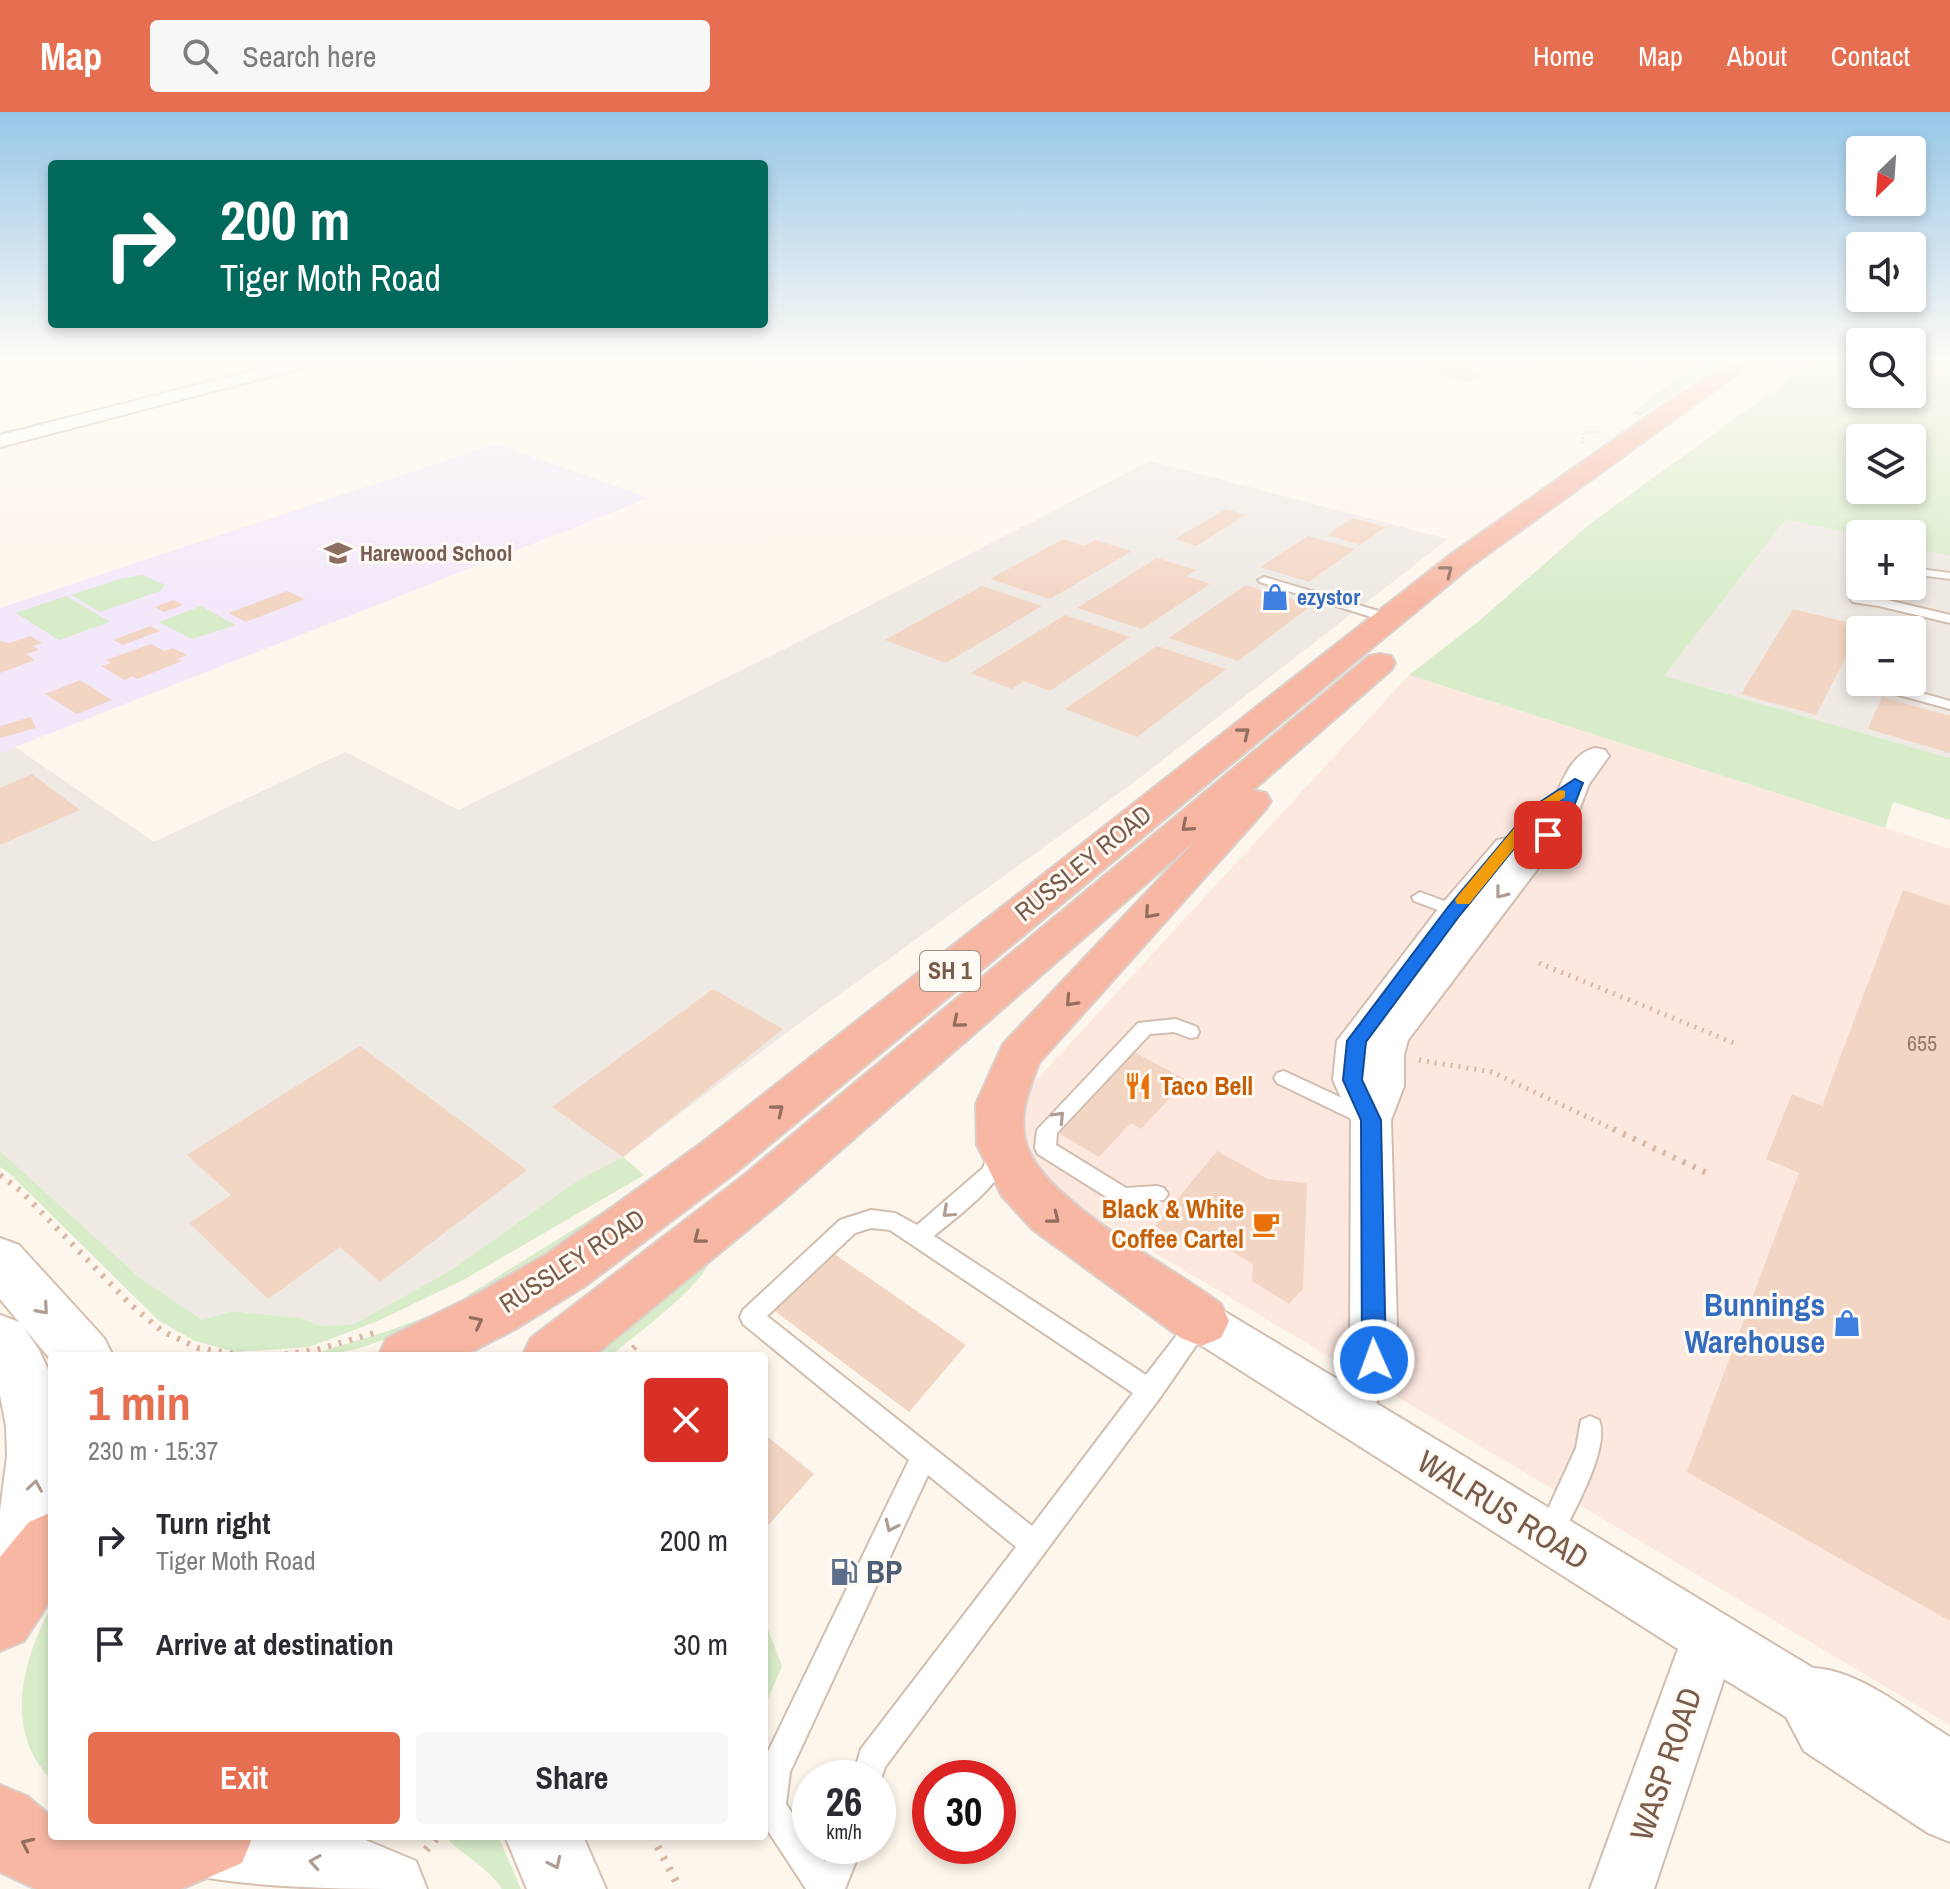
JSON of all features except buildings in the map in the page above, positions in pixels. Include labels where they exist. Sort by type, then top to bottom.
[{"type":"highway","points":[[1539,503],[1552,480],[1594,440]]},
{"type":"highway","name":"RUSSLEY ROAD","points":[[556,1352],[761,1190],[1396,637],[1539,503],[1638,440]]},
{"type":"highway","name":"RUSSLEY ROAD","points":[[1570,511],[1662,440]]},
{"type":"highway","name":"RUSSLEY ROAD","points":[[395,1343],[497,1311],[614,1237],[1396,637]]},
{"type":"highway","points":[[1201,1321],[1177,1299],[1050,1215],[1024,1189],[1001,1140],[1000,1103],[1009,1073],[1019,1056],[1302,748],[1370,690],[1396,637]]},
{"type":"highway","points":[[0,1823],[13,1838],[92,1877],[208,1840]]},
{"type":"main road","points":[[0,1261],[80,1352]]},
{"type":"main road","points":[[0,1340],[35,1404],[39,1467],[23,1584]]},
{"type":"main road","points":[[208,1840],[335,1866],[388,1889]]},
{"type":"main road","points":[[545,1840],[567,1889]]},
{"type":"street","points":[[1345,1411],[1374,1360],[1371,1120],[1385,1086],[1385,1055],[1390,1037],[1561,818],[1585,770],[1537,811],[1454,911],[1356,1041],[1352,1080],[1371,1120]]},
{"type":"street","name":"WALRUS ROAD","points":[[1201,1321],[1806,1697],[1825,1730],[1950,1811]]},
{"type":"street","name":"WASP ROAD","points":[[1622,1889],[1710,1638]]},
{"type":"street","name":"WALRUS ROAD","points":[[1806,1697],[1833,1698],[1950,1772]]},
{"type":"lane","points":[[1926,573],[1950,576]]},
{"type":"lane","points":[[1264,580],[1396,637]]},
{"type":"lane","points":[[1890,600],[1950,619]]},
{"type":"lane","points":[[1918,696],[1950,705]]},
{"type":"lane","points":[[1420,897],[1454,911]]},
{"type":"lane","points":[[1157,1194],[1123,1197],[1045,1148],[1047,1130],[1145,1028],[1176,1025],[1190,1032]]},
{"type":"lane","points":[[1284,1078],[1371,1120]]},
{"type":"lane","points":[[920,1236],[990,1174],[998,1161],[1001,1140]]},
{"type":"lane","points":[[1032,1543],[751,1317],[848,1226],[871,1219],[895,1222],[1150,1391]]},
{"type":"lane","points":[[872,1760],[1201,1321]]},
{"type":"lane","points":[[1548,1538],[1588,1449],[1590,1428]]},
{"type":"lane","points":[[840,1864],[825,1889],[779,1823],[771,1805],[775,1770],[924,1456]]},
{"type":"path","points":[[1539,963],[1734,1043]]},
{"type":"path","points":[[1406,1058],[1492,1072],[1707,1173]]},
{"type":"path","points":[[0,1175],[21,1191],[143,1319],[170,1338],[198,1349],[219,1352]]},
{"type":"path","points":[[302,1352],[395,1343]]},
{"type":"path","points":[[195,1352],[198,1349]]},
{"type":"path","points":[[654,1840],[680,1889]]},
{"type":"shaded area","name":"Harewood School","points":[[496,444],[649,498],[0,753],[0,608]]},
{"type":"shaded area","points":[[1150,461],[1448,539],[1133,783],[786,1033],[623,1157],[577,1181],[448,1272],[354,1324],[320,1326],[301,1318],[232,1311],[202,1320],[139,1277],[0,1151],[0,753],[15,747],[154,842],[345,752],[459,810],[793,645]]},
{"type":"shaded area","points":[[1786,519],[1846,533],[1846,600],[1926,600],[1926,551],[1950,556],[1950,758],[1664,676]]},
{"type":"shaded area","points":[[1409,675],[1950,849],[1950,1725],[1061,1197],[1021,1142],[1021,1097]]},
{"type":"green space","points":[[1706,440],[1846,440],[1846,504],[1926,504],[1926,440],[1950,440],[1950,556],[1926,551],[1926,520],[1846,520],[1846,533],[1786,519],[1664,676],[1950,758],[1950,820],[1893,802],[1885,828],[1409,675],[1479,621],[1591,523]]},
{"type":"green space","points":[[143,575],[165,585],[160,591],[100,612],[71,595],[123,578]]},
{"type":"green space","points":[[66,596],[110,622],[59,640],[16,613]]},
{"type":"green space","points":[[201,606],[236,625],[192,639],[159,622]]},
{"type":"green space","points":[[0,1151],[139,1277],[202,1320],[232,1311],[301,1318],[320,1326],[354,1324],[448,1272],[577,1181],[623,1157],[644,1175],[465,1279],[378,1321],[309,1347],[235,1352],[195,1341],[158,1320],[0,1167]]},
{"type":"green space","points":[[637,1190],[587,1234],[471,1300],[468,1295]]},
{"type":"green space","points":[[710,1261],[680,1298],[616,1352],[591,1352]]},
{"type":"green space","points":[[441,1311],[441,1316],[376,1343],[342,1352],[320,1352]]},
{"type":"green space","points":[[48,1613],[48,1775],[36,1761],[22,1717],[26,1671]]},
{"type":"green space","points":[[768,1629],[782,1666],[768,1699]]},
{"type":"green space","points":[[500,1840],[521,1889],[502,1889],[484,1869],[449,1841]]},
{"type":"slow traffic","points":[[1463,900],[1537,811],[1560,794]]},
{"type":"place","name":"Harewood School","points":[[338,553]]},
{"type":"place","name":"ezystor","points":[[1275,597]]},
{"type":"place","name":"Taco Bell","points":[[1138,1086]]},
{"type":"place","name":"Black & White Coffee Cartel","points":[[1266,1224]]},
{"type":"place","name":"Bunnings Warehouse","points":[[1847,1323]]},
{"type":"place","name":"BP","points":[[844,1572]]},
{"type":"route","points":[[1374,1360],[1371,1120],[1352,1080],[1353,1050],[1364,1028],[1454,911],[1537,811],[1575,783],[1561,818],[1548,835]]}]
